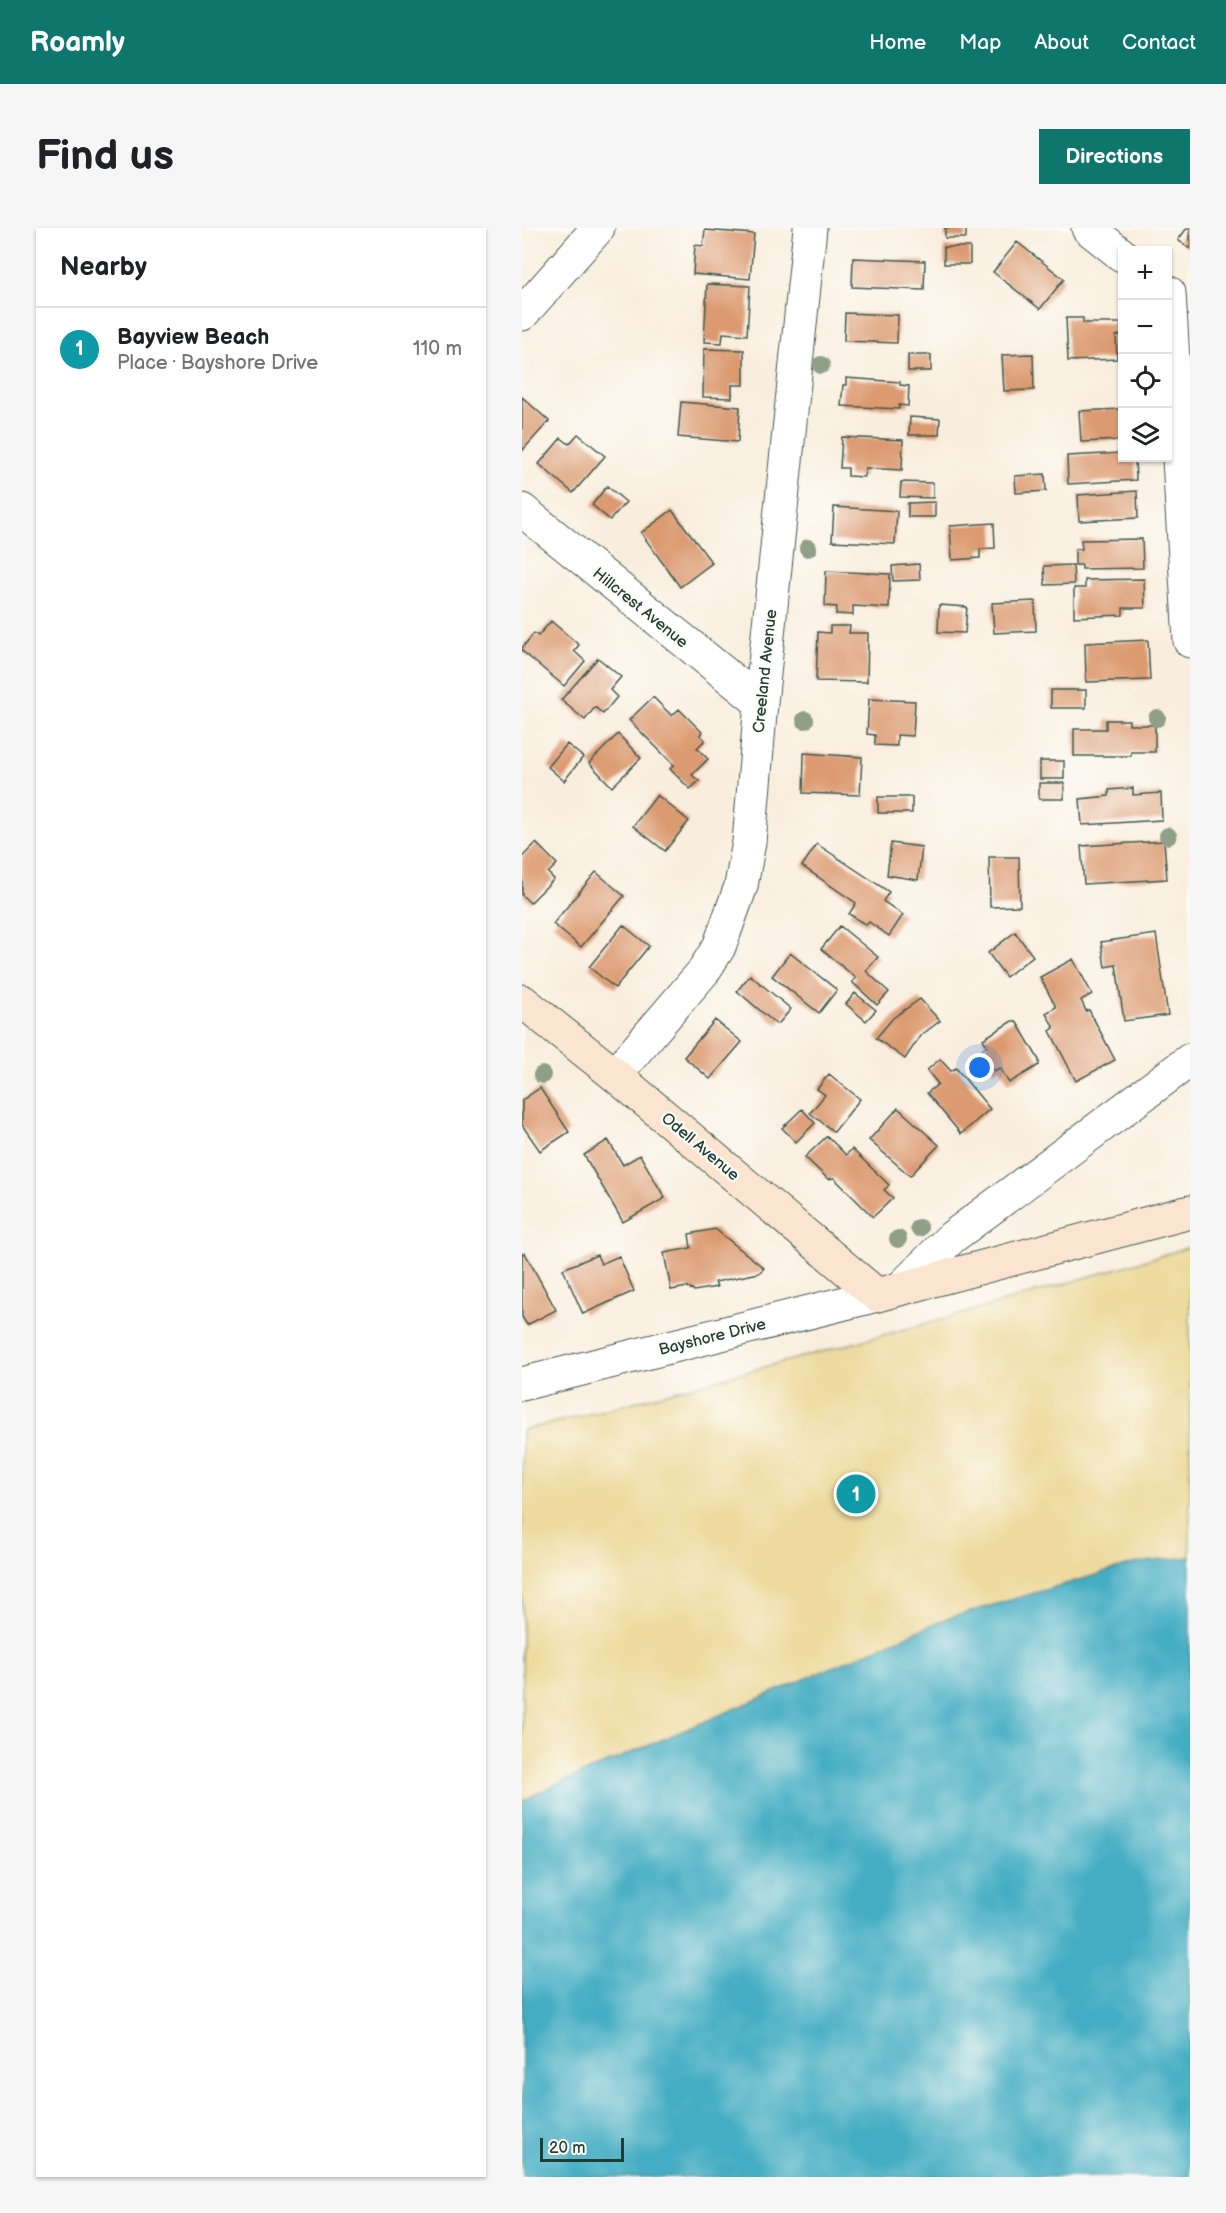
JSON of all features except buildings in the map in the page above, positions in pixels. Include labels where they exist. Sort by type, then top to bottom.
[{"type":"main road","name":"Odell Avenue","points":[[522,1001],[889,1291]]},
{"type":"main road","name":"Bayshore Drive","points":[[889,1291],[1190,1212]]},
{"type":"street","points":[[522,314],[598,228]]},
{"type":"street","name":"Creeland Avenue","points":[[615,1075],[703,972],[719,947],[741,886],[749,842],[761,703],[810,228]]},
{"type":"street","points":[[1088,228],[1118,252]]},
{"type":"street","points":[[1176,298],[1190,642]]},
{"type":"street","name":"Hillcrest Avenue","points":[[522,510],[761,703]]},
{"type":"street","points":[[889,1291],[951,1238],[1190,1060]]},
{"type":"street","name":"Bayshore Drive","points":[[522,1384],[889,1291]]},
{"type":"sand","points":[[1190,1247],[1190,1557],[1137,1563],[946,1619],[539,1792],[522,1802],[522,1430],[962,1314]]},
{"type":"water","points":[[1190,1557],[1190,2177],[522,2177],[522,1802],[539,1792],[946,1619],[1137,1563]]},
{"type":"place","name":"Bayview Beach","points":[[856,1494]]}]
